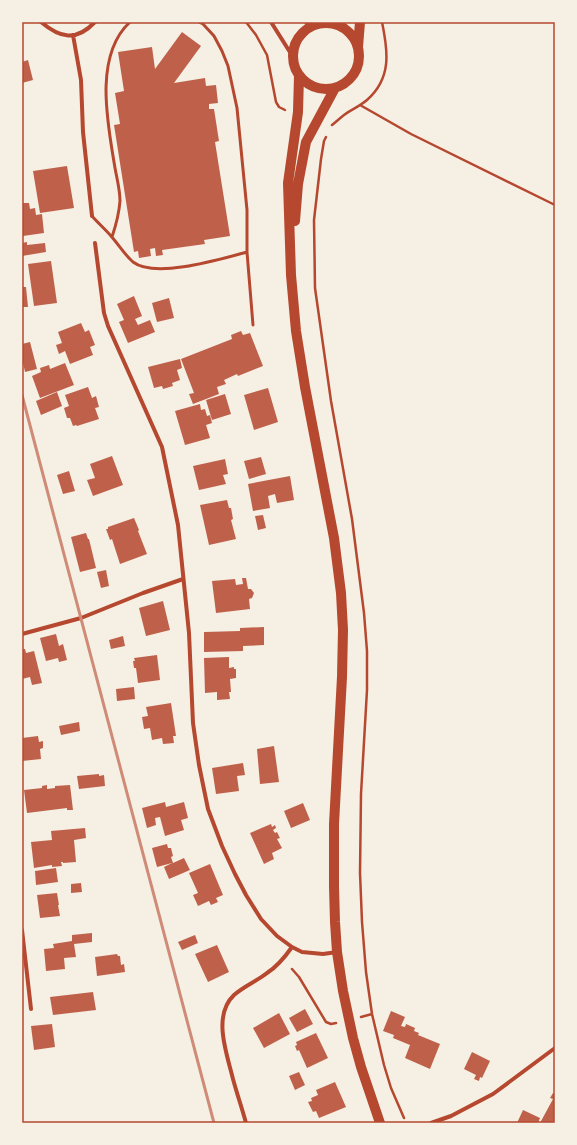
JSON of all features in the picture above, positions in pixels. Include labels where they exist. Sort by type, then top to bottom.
[{"type":"main road","points":[[358,49],[348,32],[340,26],[329,23],[314,23],[298,38],[294,47],[294,67],[299,76],[316,88],[335,88],[344,83],[351,77],[356,68],[358,59],[360,22]]},
{"type":"main road","points":[[299,76],[298,112],[288,183],[290,275],[304,387],[334,538],[341,593],[343,630],[334,824],[334,886],[337,952],[343,991],[353,1038],[380,1123]]},
{"type":"main road","points":[[290,275],[298,184],[306,142],[335,88]]},
{"type":"street","points":[[41,22],[52,31],[62,36],[74,35],[85,30],[95,22]]},
{"type":"street","points":[[271,22],[293,57]]},
{"type":"street","points":[[74,35],[81,80],[83,132],[92,216]]},
{"type":"street","points":[[95,243],[104,313],[108,326],[162,447],[178,525],[188,633],[193,723],[199,765],[208,809],[222,846],[235,874],[261,919],[277,936],[302,952],[323,954],[337,952]]},
{"type":"street","points":[[22,634],[81,618],[143,593],[183,579]]},
{"type":"street","points":[[22,930],[31,1009]]},
{"type":"street","points":[[246,1123],[225,1048],[222,1027],[223,1014],[227,1004],[234,995],[268,973],[282,961],[292,947]]},
{"type":"street","points":[[431,1123],[451,1116],[493,1094],[555,1048]]},
{"type":"lane","points":[[112,237],[118,217],[120,200],[106,112],[106,89],[109,59],[115,42],[130,22]]},
{"type":"lane","points":[[199,22],[203,24],[214,36],[228,66],[236,108],[247,210],[247,252],[253,325]]},
{"type":"lane","points":[[92,216],[134,262],[145,268],[159,269],[195,265],[247,252]]},
{"type":"path","points":[[246,22],[256,35],[267,55],[276,102],[279,107],[288,111]]},
{"type":"path","points":[[331,126],[366,100],[376,90],[384,76],[387,62],[386,42],[382,22]]},
{"type":"path","points":[[360,105],[411,134],[555,205]]},
{"type":"path","points":[[292,969],[299,977],[326,1022],[331,1024],[336,1023]]},
{"type":"path","points":[[360,1017],[372,1014]]},
{"type":"building","points":[[182,32],[201,46],[174,83],[205,78],[206,86],[216,85],[218,103],[209,104],[209,109],[214,109],[219,141],[215,142],[230,236],[204,240],[205,244],[162,250],[163,255],[156,256],[155,248],[150,249],[151,256],[139,258],[138,251],[134,252],[114,125],[120,124],[115,93],[124,91],[118,52],[152,47],[155,69]]},
{"type":"building","points":[[28,60],[33,80],[22,83],[22,62]]},
{"type":"building","points":[[67,166],[74,208],[40,213],[33,171]]},
{"type":"building","points":[[22,200],[23,203],[29,203],[30,209],[35,208],[36,215],[42,214],[44,233],[23,236]]},
{"type":"building","points":[[27,242],[27,245],[45,243],[46,252],[22,256],[22,243]]},
{"type":"building","points":[[51,261],[57,303],[34,306],[28,264]]},
{"type":"building","points":[[22,287],[26,287],[28,307],[22,307]]},
{"type":"building","points":[[134,296],[142,316],[135,319],[138,325],[150,320],[155,332],[128,343],[119,322],[124,320],[117,304]]},
{"type":"building","points":[[169,298],[174,318],[157,322],[152,303]]},
{"type":"building","points":[[81,323],[85,332],[89,330],[95,345],[90,347],[93,355],[70,364],[65,351],[59,354],[56,345],[62,343],[58,332]]},
{"type":"building","points":[[241,331],[243,335],[250,333],[263,366],[238,376],[237,374],[224,380],[226,384],[217,387],[219,394],[193,404],[189,394],[194,393],[181,359],[232,339],[231,335]]},
{"type":"building","points":[[30,342],[37,369],[25,372],[22,358],[22,344]]},
{"type":"building","points":[[180,359],[182,368],[177,370],[180,380],[172,383],[173,386],[163,389],[162,386],[154,388],[148,367]]},
{"type":"building","points":[[65,363],[74,385],[40,398],[32,376],[41,372],[40,368],[49,365],[50,369]]},
{"type":"building","points":[[88,387],[92,398],[96,396],[99,407],[95,408],[99,419],[73,426],[70,418],[67,418],[64,408],[69,406],[65,395]]},
{"type":"building","points":[[268,388],[278,422],[254,430],[244,395]]},
{"type":"building","points":[[57,392],[62,406],[41,415],[36,401]]},
{"type":"building","points":[[225,394],[231,414],[212,420],[206,400]]},
{"type":"building","points":[[200,404],[201,410],[205,409],[207,416],[210,415],[212,423],[206,425],[210,438],[185,445],[175,411]]},
{"type":"building","points":[[112,456],[123,485],[93,496],[87,480],[95,478],[90,464]]},
{"type":"building","points":[[261,457],[266,474],[249,479],[244,461]]},
{"type":"building","points":[[225,459],[228,474],[223,475],[226,484],[199,490],[193,466]]},
{"type":"building","points":[[69,471],[75,491],[63,494],[57,475]]},
{"type":"building","points":[[290,476],[294,500],[277,503],[275,494],[268,496],[270,508],[253,511],[248,484]]},
{"type":"building","points":[[227,500],[229,508],[231,508],[233,519],[231,520],[236,539],[209,545],[200,505]]},
{"type":"building","points":[[263,515],[266,528],[258,530],[255,516]]},
{"type":"building","points":[[134,518],[147,554],[120,564],[112,539],[110,540],[106,529]]},
{"type":"building","points":[[86,533],[89,539],[96,568],[80,572],[71,537]]},
{"type":"building","points":[[106,570],[109,586],[101,588],[97,572]]},
{"type":"building","points":[[242,578],[246,578],[248,589],[251,589],[254,593],[252,598],[249,599],[250,609],[216,613],[212,581],[235,579],[236,585],[243,584]]},
{"type":"building","points":[[163,601],[170,630],[146,636],[139,608]]},
{"type":"building","points":[[264,627],[264,645],[243,646],[243,651],[204,652],[204,632],[240,631],[240,628]]},
{"type":"building","points":[[56,634],[59,646],[63,644],[67,660],[59,662],[58,658],[46,661],[40,638]]},
{"type":"building","points":[[123,636],[125,646],[111,649],[109,640]]},
{"type":"building","points":[[22,649],[25,649],[26,653],[34,651],[42,683],[32,685],[30,677],[22,679]]},
{"type":"building","points":[[157,655],[160,680],[138,683],[136,668],[134,668],[134,658]]},
{"type":"building","points":[[229,657],[229,668],[234,667],[234,669],[236,669],[236,678],[230,679],[230,699],[217,700],[217,692],[205,693],[204,658]]},
{"type":"building","points":[[134,687],[135,699],[117,701],[116,689]]},
{"type":"building","points":[[171,703],[176,736],[173,736],[174,743],[163,744],[162,738],[152,740],[150,728],[144,729],[142,717],[148,716],[146,707]]},
{"type":"building","points":[[79,722],[80,731],[61,735],[59,726]]},
{"type":"building","points":[[38,736],[39,742],[43,741],[43,748],[40,749],[41,759],[22,761],[22,738]]},
{"type":"building","points":[[274,746],[279,782],[260,784],[257,749]]},
{"type":"building","points":[[243,763],[245,775],[237,776],[239,791],[216,794],[212,768]]},
{"type":"building","points":[[99,774],[99,776],[104,775],[105,786],[79,789],[77,776]]},
{"type":"building","points":[[47,785],[47,789],[55,788],[55,786],[70,785],[73,810],[67,810],[67,808],[27,813],[24,790],[42,788],[42,786]]},
{"type":"building","points":[[165,802],[166,807],[184,802],[188,818],[181,820],[184,830],[165,836],[160,817],[155,818],[156,825],[147,828],[142,808]]},
{"type":"building","points":[[303,803],[310,820],[291,828],[284,811]]},
{"type":"building","points":[[271,824],[272,827],[275,825],[276,828],[273,830],[275,833],[277,832],[280,838],[277,839],[282,848],[272,853],[274,859],[264,864],[250,833]]},
{"type":"building","points":[[85,828],[86,838],[74,840],[76,862],[61,862],[62,866],[52,867],[52,865],[34,868],[31,842],[52,840],[51,831]]},
{"type":"building","points":[[167,844],[168,848],[171,848],[173,863],[184,858],[190,870],[169,879],[164,867],[172,863],[157,867],[152,848]]},
{"type":"building","points":[[210,864],[223,895],[216,898],[218,902],[211,905],[209,901],[198,906],[193,895],[198,893],[189,873]]},
{"type":"building","points":[[56,868],[58,882],[36,885],[35,871]]},
{"type":"building","points":[[81,883],[82,892],[71,893],[71,884]]},
{"type":"building","points":[[57,893],[60,916],[40,918],[37,895]]},
{"type":"building","points":[[92,933],[92,942],[74,944],[76,957],[64,958],[65,969],[46,971],[44,949],[54,948],[53,944],[72,941],[72,935]]},
{"type":"building","points":[[195,935],[198,943],[182,950],[178,942]]},
{"type":"building","points":[[217,945],[229,972],[208,982],[195,954]]},
{"type":"building","points":[[117,954],[120,956],[121,965],[124,964],[125,972],[97,976],[95,957]]},
{"type":"building","points":[[93,992],[96,1010],[53,1015],[50,997]]},
{"type":"building","points":[[305,1009],[313,1024],[297,1032],[289,1018]]},
{"type":"building","points":[[391,1011],[405,1017],[401,1026],[405,1027],[406,1024],[415,1028],[414,1031],[419,1033],[418,1035],[440,1044],[430,1069],[405,1058],[410,1045],[393,1038],[394,1035],[383,1031]]},
{"type":"building","points":[[279,1013],[290,1034],[264,1048],[253,1028]]},
{"type":"building","points":[[52,1024],[55,1047],[34,1050],[31,1026]]},
{"type":"building","points":[[316,1033],[328,1058],[307,1068],[299,1050],[297,1051],[295,1046],[297,1045],[296,1042]]},
{"type":"building","points":[[472,1052],[490,1061],[479,1081],[474,1079],[476,1075],[464,1069]]},
{"type":"building","points":[[299,1072],[305,1085],[295,1090],[289,1076]]},
{"type":"building","points":[[335,1082],[346,1107],[319,1118],[316,1111],[313,1112],[308,1102],[312,1101],[311,1098],[318,1095],[316,1090]]},
{"type":"building","points":[[553,1093],[555,1094],[555,1123],[540,1123],[553,1099],[550,1098]]},
{"type":"building","points":[[523,1110],[540,1118],[538,1123],[517,1123]]},
{"type":"railway","points":[[22,395],[214,1123]]}]
